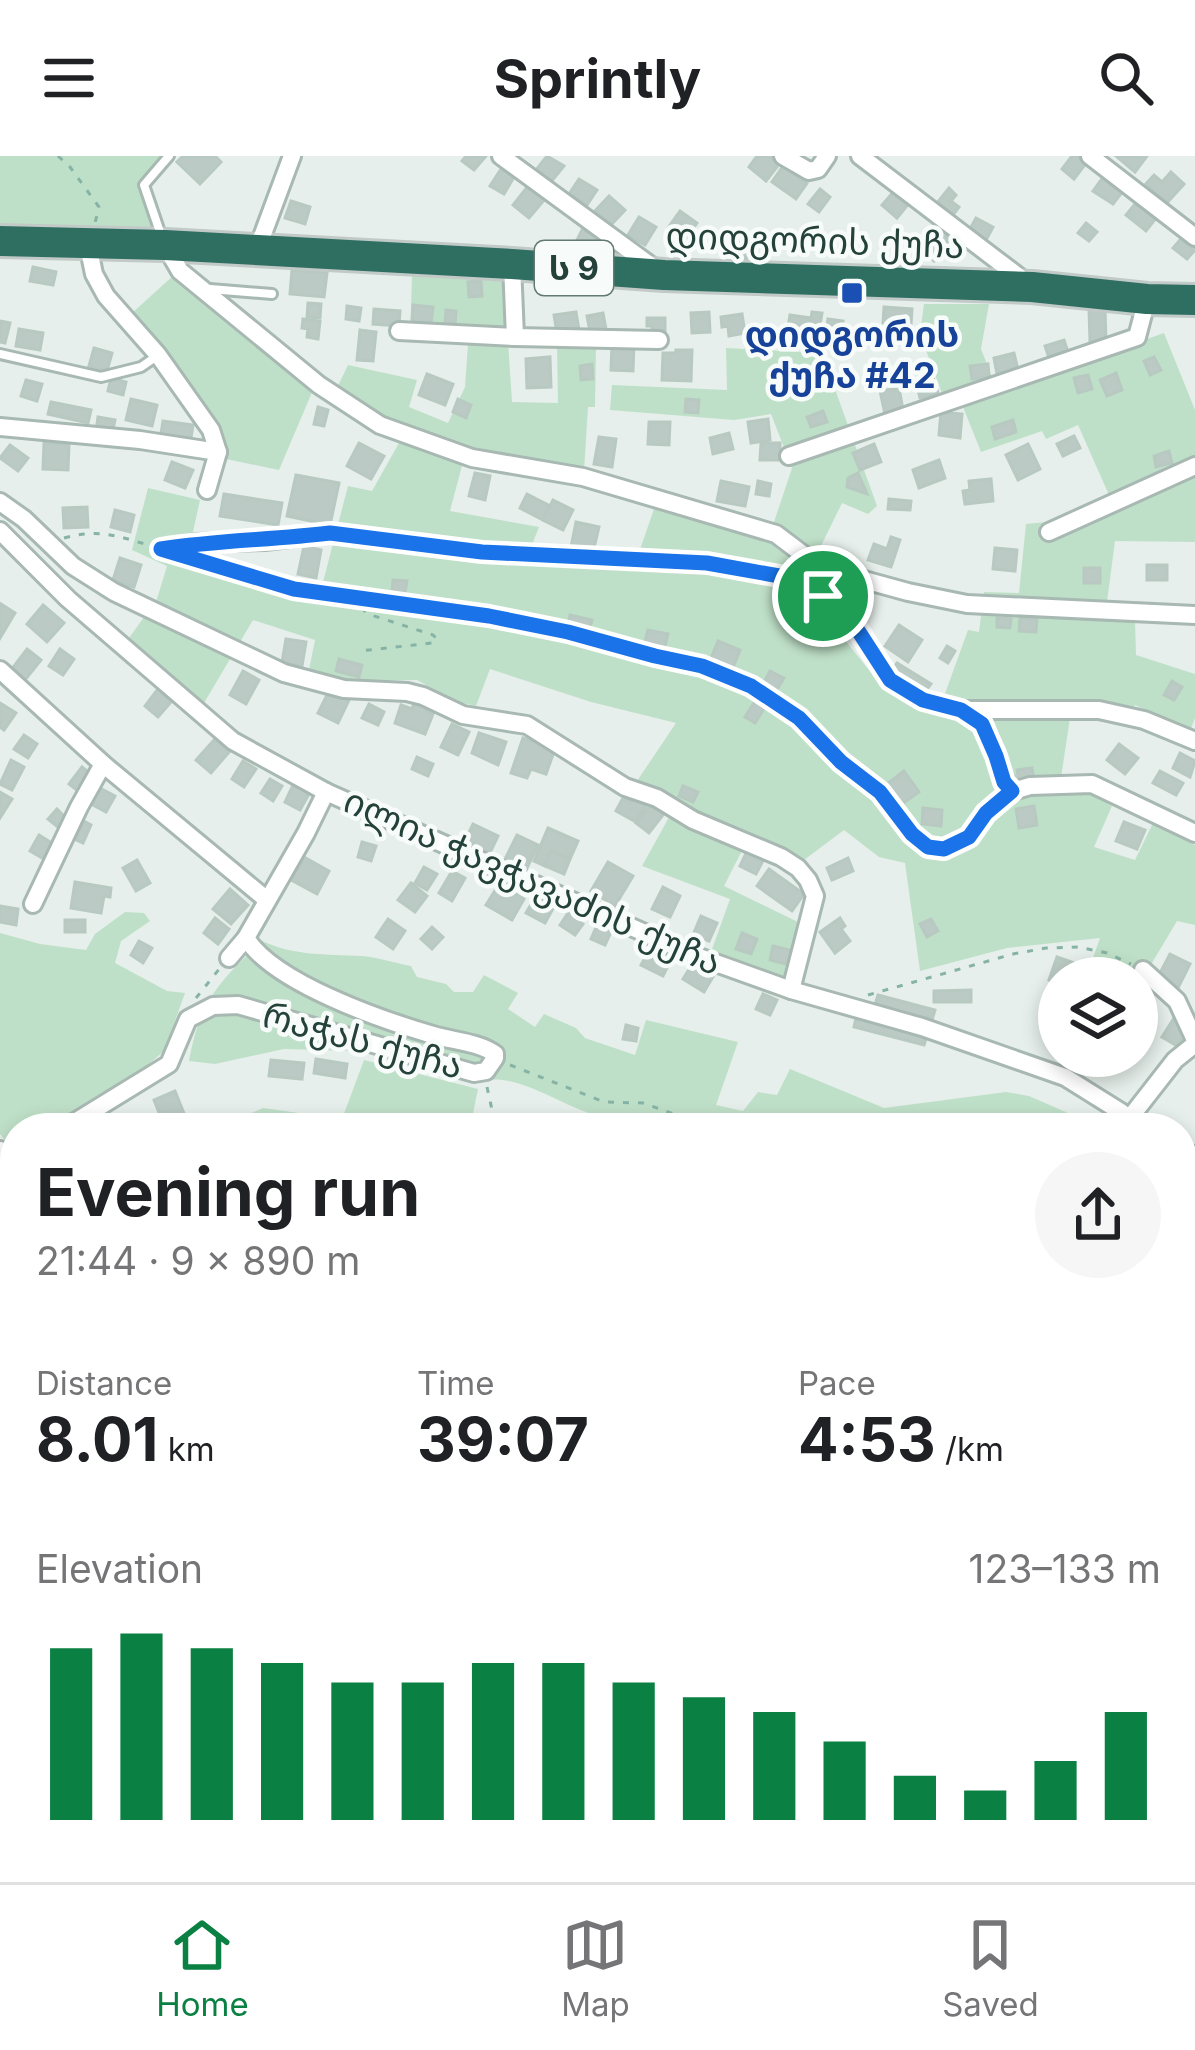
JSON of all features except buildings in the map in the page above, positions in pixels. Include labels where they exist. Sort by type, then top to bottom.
[{"type":"highway","name":"დიდგორის ქუჩა","points":[[0,241],[165,245],[664,275],[1032,287],[1195,300]]},
{"type":"street","points":[[257,250],[292,156]]},
{"type":"street","points":[[501,156],[664,275]]},
{"type":"street","points":[[783,156],[809,171],[818,169],[826,156]]},
{"type":"street","points":[[860,156],[1032,287]]},
{"type":"street","points":[[1090,156],[1195,237]]},
{"type":"street","points":[[88,245],[94,274],[106,296],[200,410],[218,452],[207,490]]},
{"type":"street","points":[[165,245],[181,271],[319,385],[380,425],[472,458],[583,477],[776,534],[809,559],[867,581],[968,604],[1195,614]]},
{"type":"street","points":[[512,264],[514,337]]},
{"type":"street","points":[[789,456],[1137,337],[1147,299]]},
{"type":"street","points":[[399,331],[659,340]]},
{"type":"street","points":[[0,427],[218,452]]},
{"type":"street","points":[[1049,532],[1195,466]]},
{"type":"street","points":[[0,502],[73,566],[114,592],[284,673],[344,689],[407,692],[463,715],[527,725],[625,787],[781,857],[798,868],[815,896],[791,990]]},
{"type":"street","name":"ილია ჭავჭავაძის ქუჩა","points":[[0,531],[68,598],[232,741],[326,792],[699,957],[1065,1077],[1114,1113]]},
{"type":"street","points":[[161,549],[330,533],[482,552],[707,563],[796,579],[823,596],[859,632],[890,680],[923,700],[961,710],[1099,710],[1144,720],[1195,741]]},
{"type":"street","points":[[809,559],[823,596]]},
{"type":"street","points":[[0,670],[267,900]]},
{"type":"street","points":[[961,710],[982,724],[1004,782],[1012,791],[1092,784],[1195,833]]},
{"type":"street","points":[[33,904],[104,764]]},
{"type":"street","points":[[229,958],[246,938],[326,792]]},
{"type":"street","name":"რაჭას ქუჩა","points":[[188,1019],[212,1006],[238,1005],[474,1073],[485,1071],[495,1058],[487,1048],[385,1021],[331,997],[274,968],[246,938]]},
{"type":"street","points":[[1133,1113],[1195,1042],[1177,1001],[1158,984]]},
{"type":"street","points":[[90,1113],[170,1064],[188,1019]]},
{"type":"lane","points":[[165,245],[144,185],[169,156]]},
{"type":"lane","points":[[202,289],[272,293]]},
{"type":"lane","points":[[0,354],[101,377],[142,367],[158,355]]},
{"type":"path","points":[[58,156],[100,207],[88,245]]},
{"type":"path","points":[[54,548],[63,539],[107,532],[294,589],[489,616],[702,666],[751,686],[799,718],[841,762],[880,792],[928,847],[944,849],[969,837],[986,813],[1012,791]]},
{"type":"path","points":[[348,596],[368,614],[437,639],[432,644],[360,651]]},
{"type":"path","points":[[850,1006],[866,996],[1012,954],[1078,947],[1115,957]]},
{"type":"path","points":[[188,1019],[204,985],[229,958]]},
{"type":"path","points":[[495,1058],[604,1102],[643,1102],[673,1113]]},
{"type":"path","points":[[474,1073],[488,1088],[493,1113]]},
{"type":"green space","points":[[0,156],[161,156],[138,183],[156,235],[0,230]]},
{"type":"green space","points":[[174,275],[313,390],[279,470],[226,459],[209,411],[131,314]]},
{"type":"green space","points":[[412,276],[504,281],[512,402],[558,403],[557,345],[596,347],[595,407],[588,407],[583,487],[463,462],[450,511],[539,527],[526,560],[634,567],[654,509],[772,542],[790,551],[779,588],[823,613],[886,691],[938,713],[968,630],[979,632],[984,592],[1019,593],[1026,524],[1046,522],[1109,495],[1078,425],[1046,439],[1042,431],[981,452],[957,392],[943,396],[920,334],[924,304],[989,304],[981,349],[998,392],[1164,333],[1195,410],[1195,542],[1115,541],[1105,617],[1135,620],[1136,655],[1195,674],[1195,718],[1190,731],[1135,705],[1126,724],[1070,718],[1059,791],[1088,791],[1112,806],[1094,847],[1135,860],[1153,823],[1195,845],[1195,925],[1177,921],[1156,957],[1093,957],[1100,938],[1007,948],[920,971],[905,863],[879,857],[844,830],[800,863],[750,835],[724,886],[800,923],[788,980],[711,952],[730,899],[642,866],[678,801],[637,781],[676,723],[490,669],[476,706],[457,702],[417,680],[352,681],[309,670],[315,640],[253,620],[204,703],[129,638],[157,599],[167,566],[132,550],[148,488],[200,500],[189,550],[295,583],[322,586],[348,486],[372,491],[399,443],[371,432],[331,400],[348,365],[417,380],[409,407],[448,423],[465,387],[468,344],[410,340]]},
{"type":"green space","points":[[726,348],[822,353],[877,506],[868,514],[842,503],[818,552],[774,522],[792,468],[771,414],[734,420],[610,410],[612,385],[727,390]]},
{"type":"green space","points":[[125,912],[144,913],[150,921],[121,941],[115,963],[167,991],[185,993],[164,1051],[69,1113],[0,1113],[0,933],[86,950],[95,934]]},
{"type":"green space","points":[[262,941],[298,952],[411,966],[417,977],[446,984],[454,992],[473,992],[484,975],[518,993],[508,1009],[535,1027],[544,1014],[576,1028],[585,1038],[635,1055],[646,1020],[738,1042],[716,1105],[743,1111],[758,1092],[777,1095],[790,1069],[884,1108],[1006,1092],[1029,1096],[1068,1113],[590,1113],[509,1081],[482,1081],[357,1051],[284,1049],[215,1064],[189,1061],[206,1007],[234,968]]},
{"type":"green space","points":[[364,1060],[478,1089],[473,1113],[344,1113]]},
{"type":"green space","points":[[263,1108],[299,1113],[252,1113]]},
{"type":"place","name":"დიდგორის ქუჩა #42","points":[[852,293]]},
{"type":"route","points":[[330,533],[482,552],[707,563],[796,579],[823,596],[859,632],[890,680],[923,700],[961,710],[982,724],[1004,782],[1012,791],[986,813],[969,837],[944,849],[928,847],[880,792],[841,762],[799,718],[751,686],[702,666],[489,616],[294,589],[161,549],[330,533]]}]
